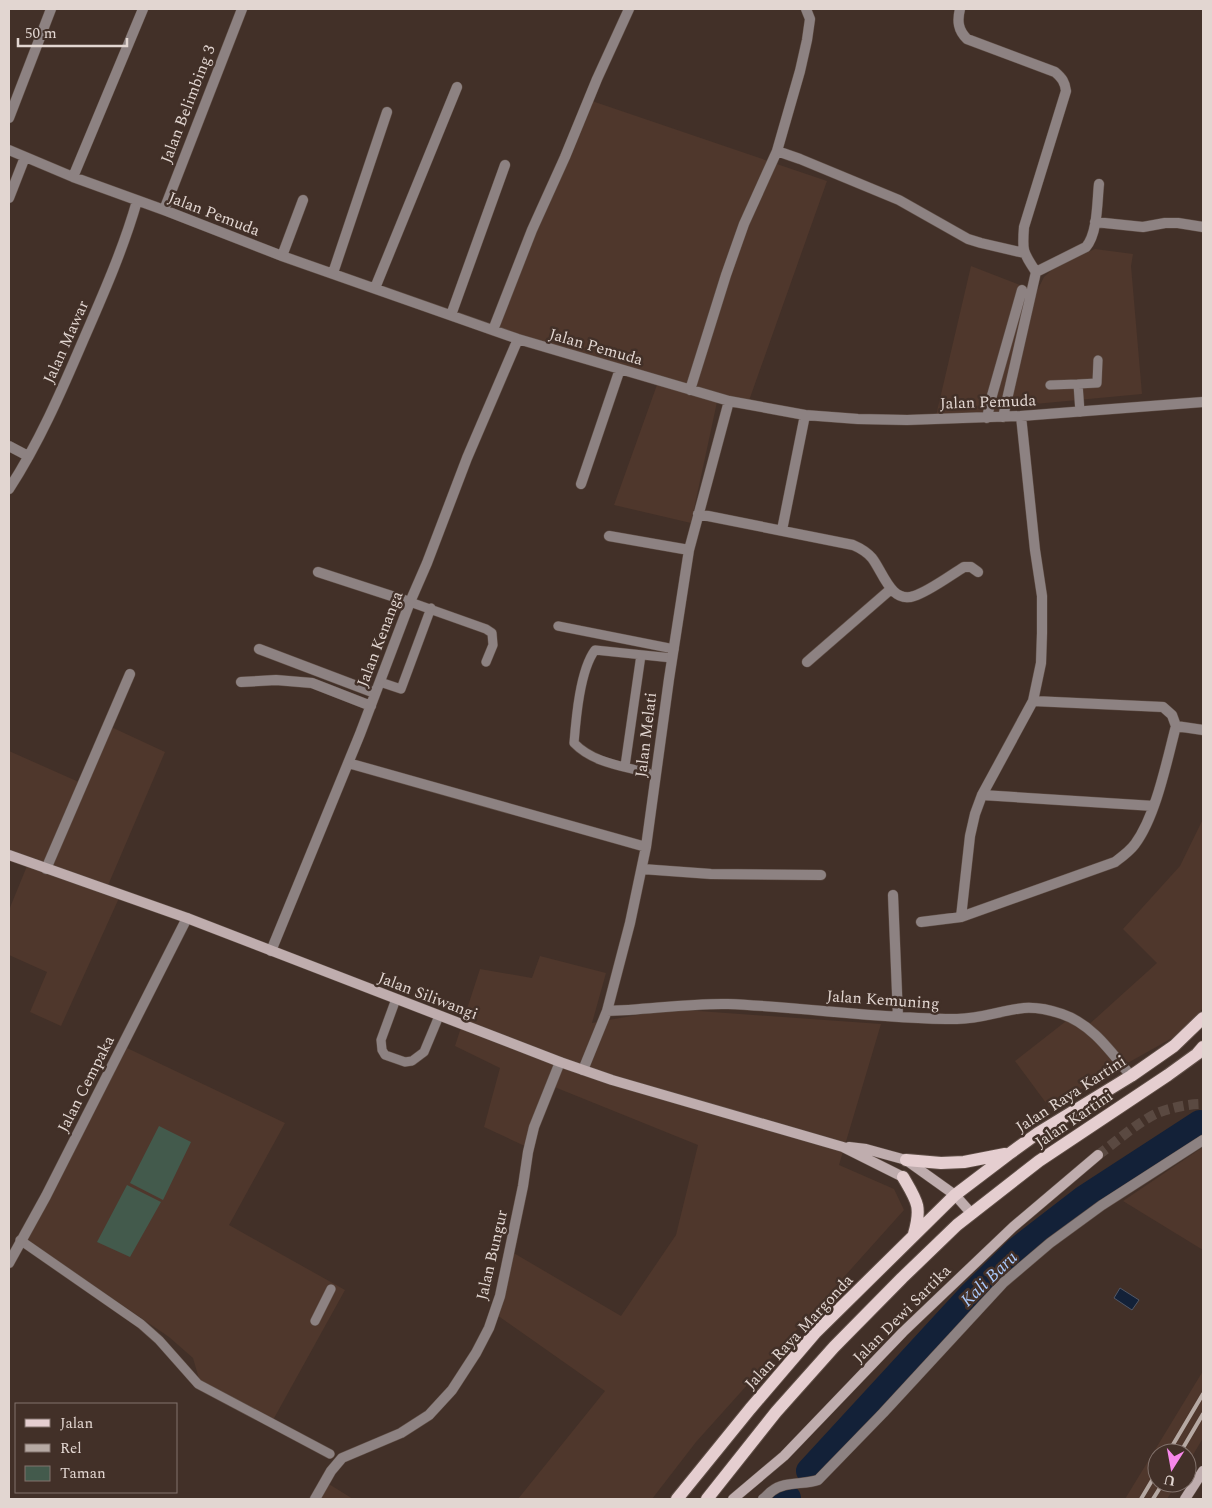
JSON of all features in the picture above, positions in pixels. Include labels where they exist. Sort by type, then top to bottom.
[{"type":"main road","name":"Jalan Siliwangi","points":[[9,855],[187,918],[560,1062],[612,1080],[843,1147],[903,1177]]},
{"type":"main road","name":"Jalan Raya Kartini","points":[[955,1196],[1038,1133],[1131,1076],[1174,1046],[1203,1018]]},
{"type":"main road","name":"Jalan Kartini","points":[[971,1213],[1039,1161],[1201,1054]]},
{"type":"main road","name":"Jalan Siliwangi","points":[[843,1147],[866,1149],[906,1160],[955,1196],[971,1213]]},
{"type":"main road","points":[[906,1160],[941,1163],[964,1162],[1009,1154]]},
{"type":"main road","name":"Jalan Dewi Sartika","points":[[733,1499],[784,1456],[903,1332],[1013,1227],[1098,1155]]},
{"type":"main road","points":[[903,1177],[918,1205],[919,1213],[913,1236]]},
{"type":"main road","name":"Jalan Raya Margonda","points":[[677,1499],[815,1333],[955,1196]]},
{"type":"main road","points":[[707,1499],[776,1412],[834,1347],[902,1278],[971,1213]]},
{"type":"main road","points":[[1185,1499],[1203,1471]]},
{"type":"street","points":[[9,118],[51,9]]},
{"type":"street","points":[[73,177],[143,9]]},
{"type":"street","name":"Jalan Belimbing 3","points":[[164,210],[242,9]]},
{"type":"street","points":[[493,330],[532,230],[629,9]]},
{"type":"street","points":[[690,390],[726,274],[744,224],[777,151],[797,84],[807,40],[810,19],[806,9]]},
{"type":"street","points":[[960,9],[958,24],[962,35],[967,39],[1055,72],[1064,80],[1066,90],[1024,227],[1022,246],[1036,272],[1003,417]]},
{"type":"street","points":[[375,288],[457,87]]},
{"type":"street","points":[[333,273],[387,112]]},
{"type":"street","name":"Jalan Pemuda","points":[[9,150],[137,202],[164,210],[282,256],[518,339],[729,401],[805,415],[897,420],[988,418],[1203,402]]},
{"type":"street","points":[[777,151],[800,158],[899,200],[968,239],[1024,252]]},
{"type":"street","points":[[9,198],[25,157]]},
{"type":"street","points":[[451,315],[505,166]]},
{"type":"street","points":[[1036,272],[1086,247],[1090,242],[1095,222],[1100,184]]},
{"type":"street","points":[[282,256],[302,200]]},
{"type":"street","name":"Jalan Mawar","points":[[9,489],[60,394],[129,231],[137,202]]},
{"type":"street","points":[[1095,222],[1143,227],[1178,223],[1203,227]]},
{"type":"street","points":[[988,418],[991,399],[1022,290]]},
{"type":"street","name":"Jalan Kenanga","points":[[271,950],[376,694],[467,458],[518,339]]},
{"type":"street","points":[[581,484],[620,369]]},
{"type":"street","name":"Jalan Melati","points":[[583,1070],[607,1011],[642,869],[646,847],[652,774],[689,550],[729,401]]},
{"type":"street","points":[[782,530],[805,415]]},
{"type":"street","points":[[961,917],[970,836],[975,814],[982,795],[1033,701],[1040,663],[1042,596],[1035,550],[1022,416]]},
{"type":"street","points":[[9,446],[28,456]]},
{"type":"street","points":[[698,514],[853,545],[863,550],[872,558],[891,590],[899,596],[908,598],[915,596],[964,567],[972,567],[978,572]]},
{"type":"street","points":[[610,536],[689,550]]},
{"type":"street","points":[[318,572],[410,602]]},
{"type":"street","points":[[807,662],[891,590]]},
{"type":"street","points":[[259,649],[376,694]]},
{"type":"street","points":[[46,869],[130,674]]},
{"type":"street","points":[[241,682],[276,680],[312,683],[370,706]]},
{"type":"street","points":[[920,922],[961,917],[1115,862],[1136,843],[1154,806],[1176,726],[1172,715],[1163,707],[1033,701]]},
{"type":"street","points":[[1176,726],[1203,730]]},
{"type":"street","points":[[348,763],[646,847]]},
{"type":"street","points":[[982,795],[1154,806]]},
{"type":"street","points":[[642,869],[711,874],[822,875]]},
{"type":"street","points":[[894,895],[898,1017]]},
{"type":"street","name":"Jalan Cempaka","points":[[9,1263],[46,1196],[187,918]]},
{"type":"street","name":"Jalan Kemuning","points":[[607,1011],[726,1004],[898,1017],[972,1019],[1026,1008],[1049,1010],[1063,1014],[1092,1031],[1131,1076]]},
{"type":"street","name":"Jalan Bungur","points":[[315,1499],[331,1471],[342,1458],[401,1433],[429,1415],[452,1390],[476,1353],[500,1296],[534,1127],[560,1062]]},
{"type":"street","points":[[763,1499],[772,1490],[781,1486],[810,1483],[818,1480],[1004,1283],[1050,1243],[1102,1205],[1203,1140]]},
{"type":"lane","points":[[1050,385],[1097,383],[1098,360]]},
{"type":"lane","points":[[1078,384],[1080,412]]},
{"type":"lane","points":[[410,602],[431,608],[492,633],[492,645],[486,662]]},
{"type":"lane","points":[[380,682],[401,689],[431,608]]},
{"type":"lane","points":[[558,626],[673,653]]},
{"type":"lane","points":[[652,774],[600,760],[582,751],[574,744],[576,711],[589,659],[595,650],[641,655],[673,653]]},
{"type":"lane","points":[[625,766],[641,655]]},
{"type":"lane","points":[[396,999],[381,1040],[384,1055],[404,1062],[412,1061],[424,1052],[439,1016]]},
{"type":"lane","points":[[20,1240],[140,1324],[159,1340],[198,1384],[330,1454]]},
{"type":"lane","points":[[315,1321],[331,1289]]},
{"type":"shaded area","points":[[589,100],[827,181],[746,409],[717,402],[691,523],[614,505],[658,382],[486,334],[514,264]]},
{"type":"shaded area","points":[[1095,249],[1133,254],[1131,266],[1142,394],[1013,406],[1010,404],[1037,291],[1044,277],[1056,266]]},
{"type":"shaded area","points":[[971,266],[1030,289],[1002,417],[935,420]]},
{"type":"shaded area","points":[[109,726],[165,752],[106,890],[119,898],[61,1026],[30,1012],[47,972],[9,955],[9,910],[27,866],[9,859],[9,751],[81,783]]},
{"type":"shaded area","points":[[1203,819],[1203,1008],[1183,1032],[1049,1107],[1015,1061],[1070,1018],[1085,1028],[1157,963],[1123,929],[1180,866]]},
{"type":"shaded area","points":[[540,956],[606,973],[592,1023],[671,1009],[881,1024],[839,1165],[894,1189],[904,1210],[696,1442],[652,1499],[518,1499],[605,1391],[497,1315],[512,1252],[621,1316],[676,1235],[698,1145],[552,1086],[527,1147],[484,1127],[500,1068],[455,1046],[480,969],[532,978]]},
{"type":"shaded area","points":[[127,1048],[285,1123],[229,1225],[345,1290],[273,1420],[200,1382],[193,1358],[169,1337],[27,1240]]},
{"type":"shaded area","points":[[1203,1147],[1203,1250],[1123,1201]]},
{"type":"shaded area","points":[[1203,1371],[1203,1438],[1197,1448],[1197,1443],[1159,1443]]},
{"type":"shaded area","points":[[1147,1463],[1147,1493],[1171,1493],[1167,1499],[1125,1499]]},
{"type":"shaded area","points":[[324,1481],[353,1499],[315,1499]]},
{"type":"green space","points":[[159,1126],[191,1142],[163,1200],[130,1183]]},
{"type":"green space","points":[[127,1185],[161,1202],[130,1257],[97,1242]]},
{"type":"water","points":[[1120,1288],[1139,1300],[1132,1310],[1114,1298]]},
{"type":"waterway","name":"Kali Baru","points":[[809,1471],[970,1296],[1017,1250],[1083,1199],[1200,1123]]},
{"type":"tunnel","points":[[1098,1155],[1136,1126],[1160,1112],[1176,1107],[1203,1104]]},
{"type":"railway","points":[[1174,1443],[1203,1394]]},
{"type":"railway","points":[[1186,1443],[1203,1414]]},
{"type":"railway","points":[[1141,1499],[1147,1489]]},
{"type":"railway","points":[[1153,1499],[1157,1493]]}]
